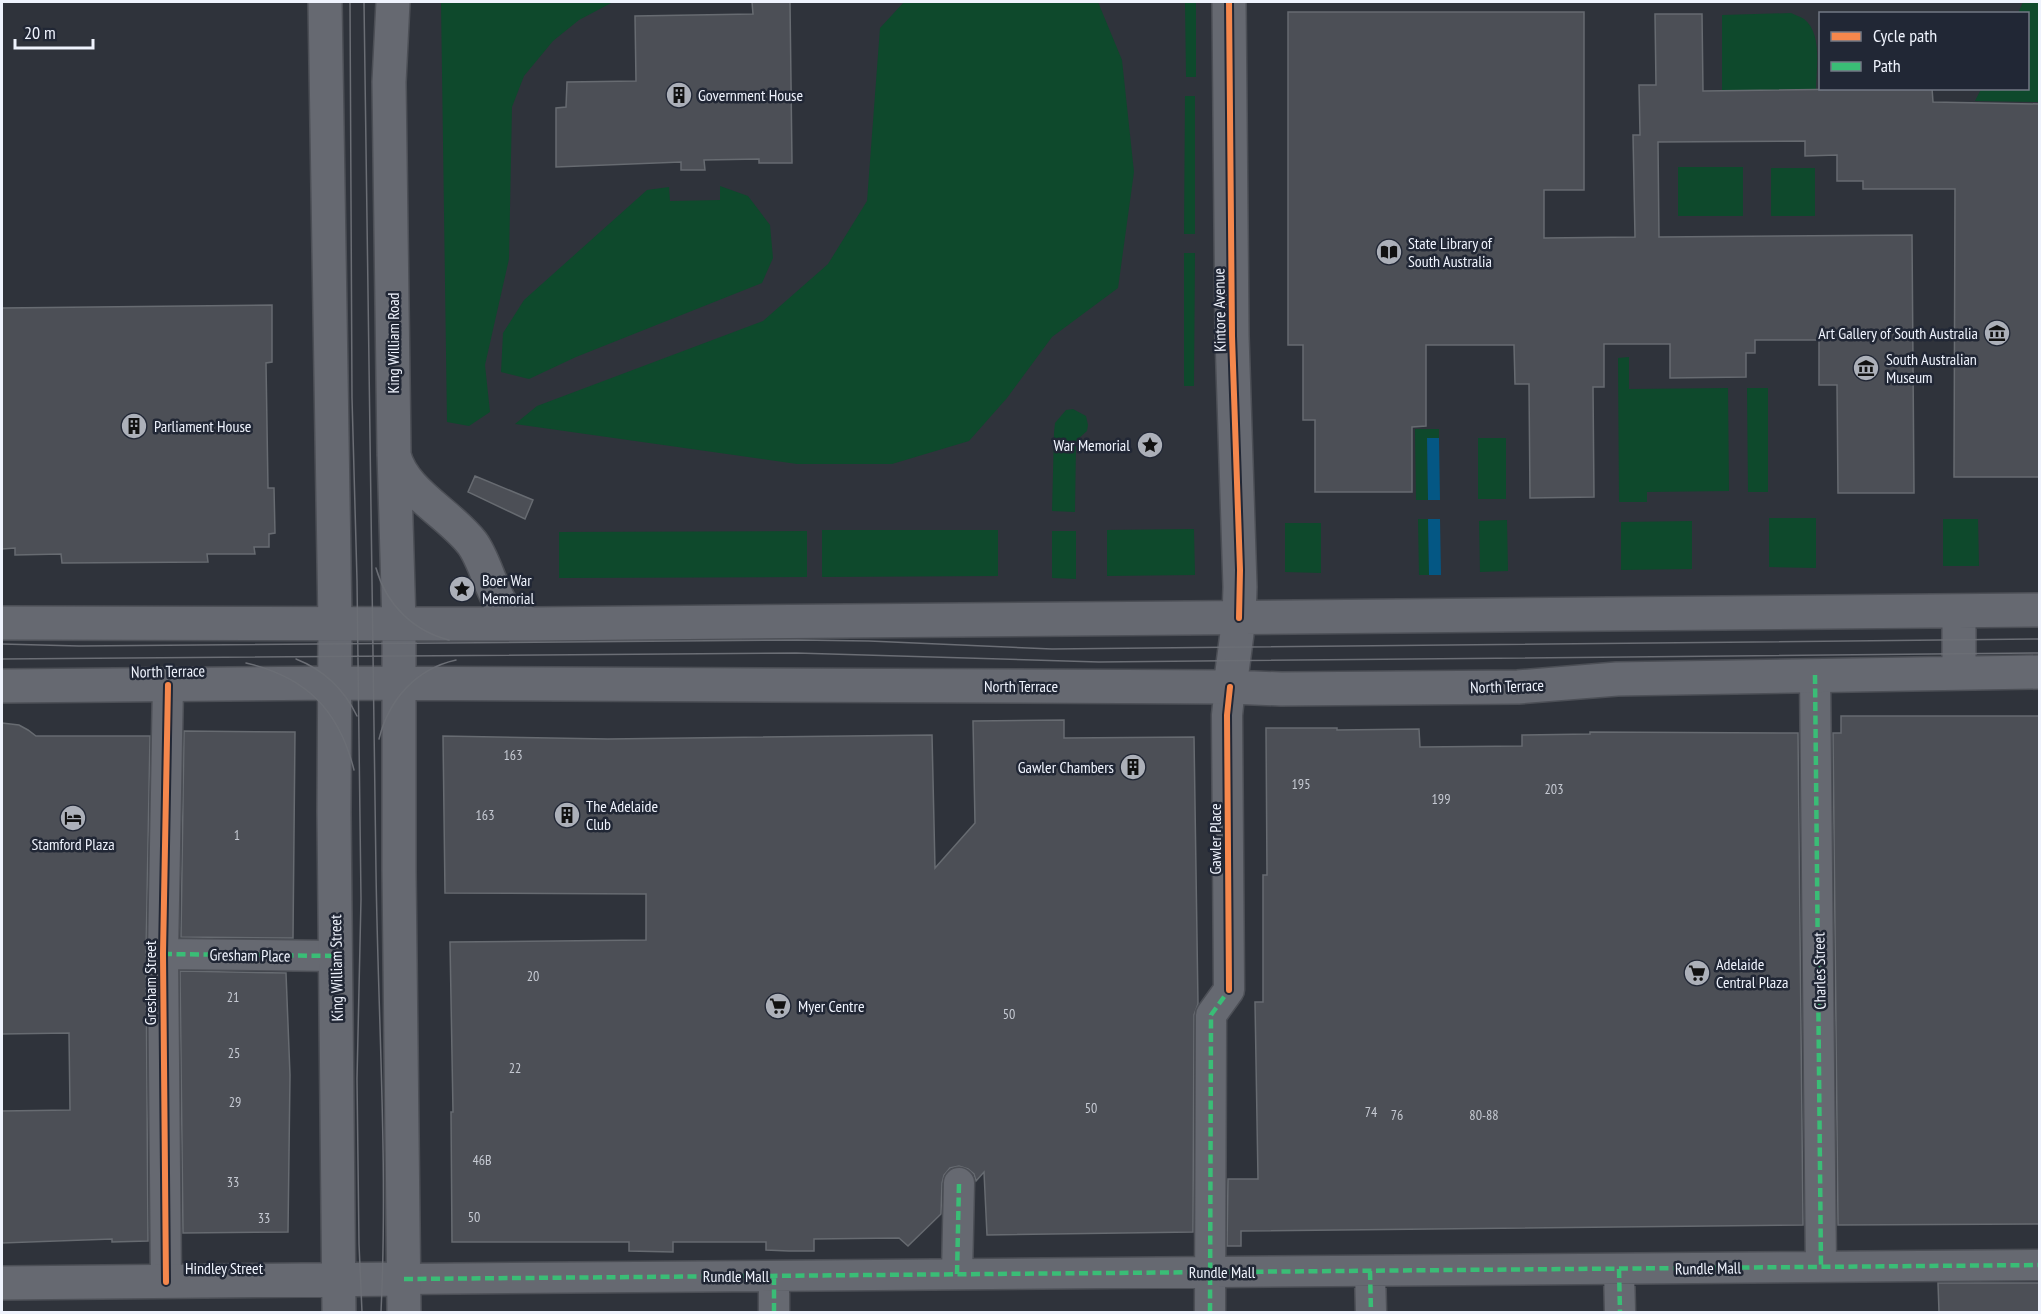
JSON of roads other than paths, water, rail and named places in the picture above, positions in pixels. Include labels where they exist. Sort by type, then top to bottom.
[{"type":"main road","points":[[325,2],[335,624]]},
{"type":"main road","name":"King William Road","points":[[393,2],[390,82],[399,684]]},
{"type":"main road","name":"Kintore Avenue","points":[[1229,2],[1232,336],[1240,579],[1239,618],[1230,687]]},
{"type":"main road","points":[[394,453],[407,481],[473,544],[508,612],[517,620],[533,624]]},
{"type":"main road","points":[[2,623],[533,624],[2040,610]]},
{"type":"main road","points":[[1959,611],[1959,673]]},
{"type":"main road","name":"King William Street","points":[[335,624],[339,1312]]},
{"type":"main road","name":"North Terrace","points":[[2,686],[335,683],[1281,689],[1518,687],[1617,679],[2040,672]]},
{"type":"main road","points":[[399,684],[404,1312]]},
{"type":"main road","name":"Hindley Street","points":[[2,1283],[404,1279]]},
{"type":"street","name":"Charles Street","points":[[1815,675],[1821,1267]]},
{"type":"street","name":"Gresham Street","points":[[166,1282],[163,954],[168,685]]},
{"type":"street","name":"Gawler Place","points":[[1210,1312],[1211,1016],[1229,990],[1227,715],[1230,687]]},
{"type":"street","name":"Gresham Place","points":[[163,954],[336,956]]},
{"type":"street","points":[[957,1274],[958,1183]]},
{"type":"street","name":"Rundle Mall","points":[[404,1279],[2040,1265]]},
{"type":"street","points":[[1619,1269],[1620,1312]]},
{"type":"street","points":[[1370,1271],[1371,1312]]},
{"type":"street","points":[[774,1276],[774,1312]]},
{"type":"water","points":[[1427,438],[1439,438],[1440,500],[1428,500]]},
{"type":"water","points":[[1428,519],[1440,519],[1441,575],[1429,575]]},
{"type":"tram line","points":[[350,2],[352,398],[361,899],[357,1079],[362,1312]]},
{"type":"tram line","points":[[364,2],[376,871],[383,1147],[381,1312]]},
{"type":"tram line","points":[[376,568],[387,593],[403,614],[424,630],[449,640]]},
{"type":"tram line","points":[[2,644],[79,646],[798,640],[1052,649],[2040,639]]},
{"type":"tram line","points":[[2,659],[796,653],[1099,662],[2040,653]]},
{"type":"tram line","points":[[296,659],[316,669],[332,682],[346,697],[357,716]]},
{"type":"tram line","points":[[379,739],[390,711],[406,688],[428,671],[456,660]]},
{"type":"tram line","points":[[246,663],[286,677],[317,699],[339,730],[354,770]]},
{"type":"place","name":"Government House","points":[[679,95]]},
{"type":"place","name":"State Library of South Australia","points":[[1389,252]]},
{"type":"place","name":"Art Gallery of South Australia","points":[[1997,333]]},
{"type":"place","name":"South Australian Museum","points":[[1866,368]]},
{"type":"place","name":"Parliament House","points":[[134,426]]},
{"type":"place","name":"War Memorial","points":[[1150,445]]},
{"type":"place","name":"Boer War Memorial","points":[[462,589]]},
{"type":"place","name":"Gawler Chambers","points":[[1133,767]]},
{"type":"place","name":"The Adelaide Club","points":[[567,815]]},
{"type":"place","name":"Stamford Plaza","points":[[73,818]]},
{"type":"place","name":"Adelaide Central Plaza","points":[[1697,973]]},
{"type":"place","name":"Myer Centre","points":[[778,1006]]}]
